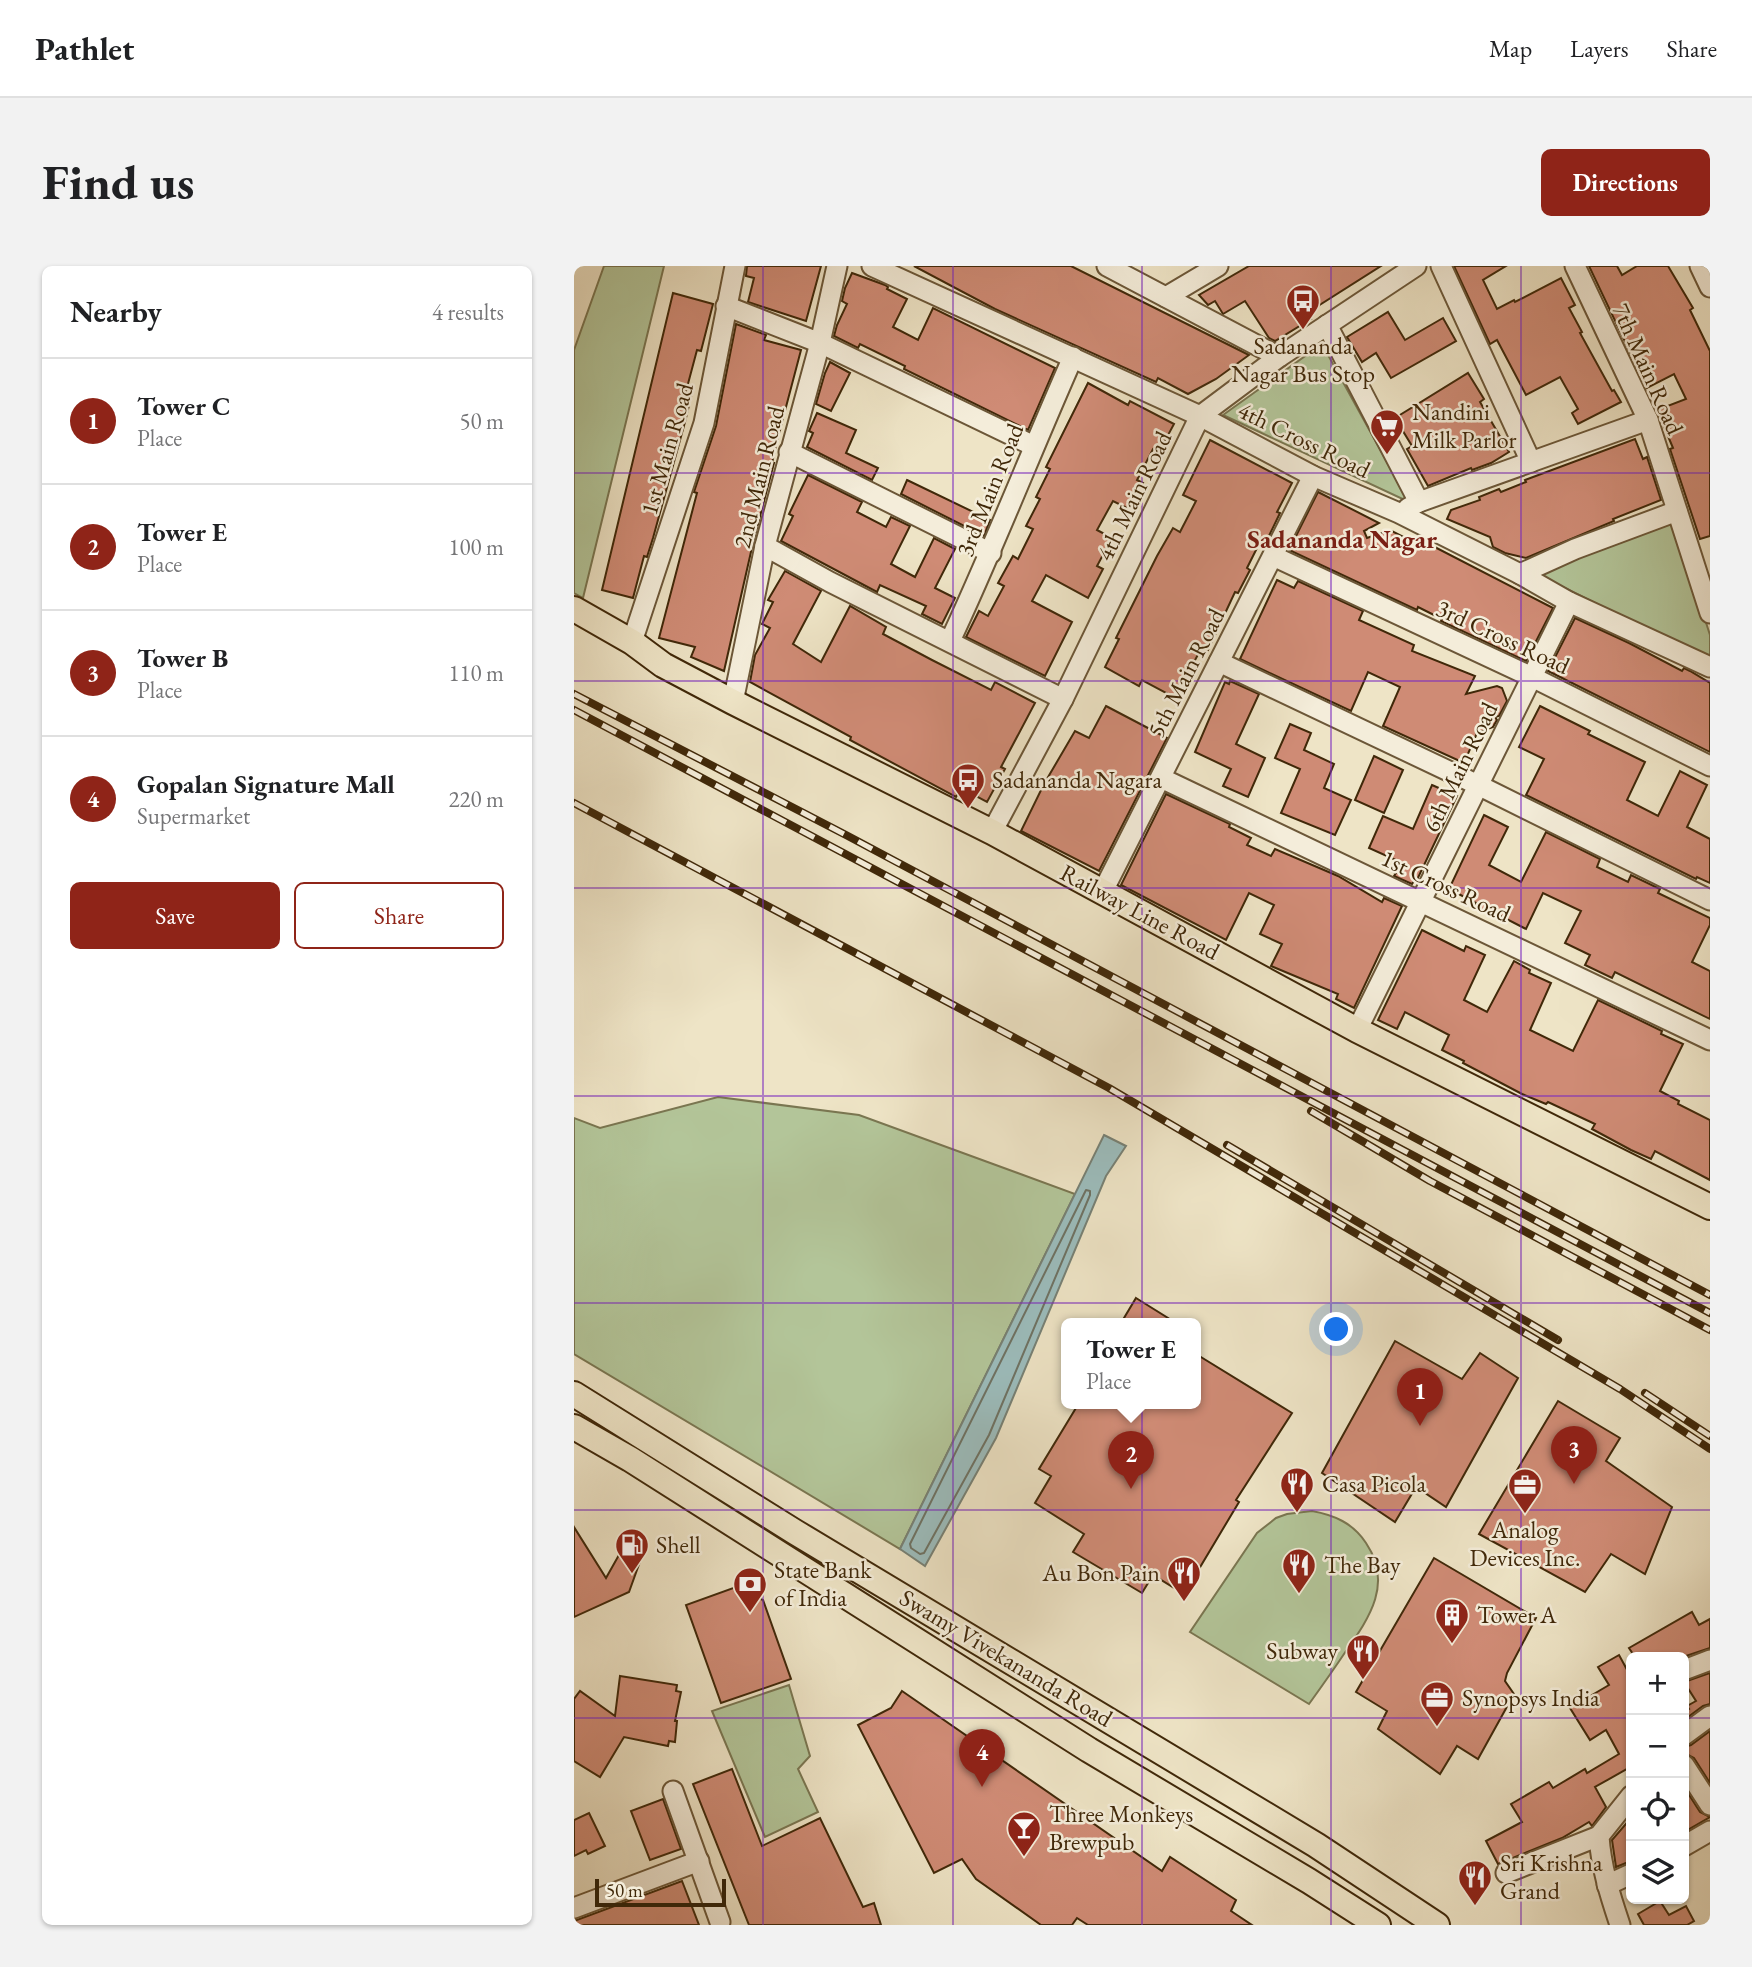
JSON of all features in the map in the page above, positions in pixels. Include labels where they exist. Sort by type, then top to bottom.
[{"type":"main road","name":"Railway Line Road","points":[[574,609],[632,642],[663,665],[733,702],[992,832],[1357,1030],[1710,1207]]},
{"type":"main road","name":"Swamy Vivekananda Road","points":[[574,1395],[796,1532],[1317,1845],[1437,1925]]},
{"type":"main road","name":"Swamy Vivekananda Road","points":[[574,1427],[630,1459],[1089,1750],[1378,1925]]},
{"type":"street","name":"1st Main Road","points":[[632,642],[704,423],[736,266]]},
{"type":"street","name":"2nd Main Road","points":[[733,702],[765,546],[820,343],[837,266]]},
{"type":"street","name":"4th Cross Road","points":[[872,266],[1200,416],[1313,476],[1399,513],[1569,602],[1710,667]]},
{"type":"street","points":[[1107,266],[1279,356]]},
{"type":"street","points":[[1166,297],[1217,266]]},
{"type":"street","name":"4th Main Road","points":[[992,832],[1063,699],[1200,416],[1279,356],[1416,266]]},
{"type":"street","points":[[1441,266],[1531,462]]},
{"type":"street","name":"7th Main Road","points":[[1575,266],[1648,420],[1710,613]]},
{"type":"street","points":[[1700,266],[1710,286]]},
{"type":"street","points":[[726,306],[820,343],[1034,446]]},
{"type":"street","points":[[1326,325],[1419,502]]},
{"type":"street","name":"3rd Main Road","points":[[950,640],[991,553],[1073,357]]},
{"type":"street","points":[[1399,513],[1419,502],[1648,420]]},
{"type":"street","points":[[789,452],[991,553]]},
{"type":"street","name":"5th Main Road","points":[[1102,893],[1313,476]]},
{"type":"street","points":[[1520,575],[1575,549],[1677,511]]},
{"type":"street","points":[[765,546],[830,582],[1063,699]]},
{"type":"street","name":"3rd Cross Road","points":[[1273,556],[1532,677],[1710,766]]},
{"type":"street","name":"6th Main Road","points":[[1357,1030],[1569,602]]},
{"type":"street","points":[[1219,662],[1478,785],[1710,900]]},
{"type":"street","name":"1st Cross Road","points":[[1160,778],[1710,1040]]},
{"type":"street","points":[[1689,1668],[1710,1660]]},
{"type":"street","points":[[1689,1731],[1710,1716]]},
{"type":"street","points":[[1689,1772],[1710,1804]]},
{"type":"street","points":[[673,1791],[720,1922]]},
{"type":"street","points":[[1506,1873],[1599,1836],[1626,1802]]},
{"type":"street","points":[[1689,1843],[1710,1831]]},
{"type":"street","points":[[1599,1836],[1607,1885],[1620,1925]]},
{"type":"street","points":[[574,1908],[698,1861]]},
{"type":"street","points":[[1607,1885],[1626,1876]]},
{"type":"green space","points":[[604,266],[664,266],[583,598],[574,593],[574,350]]},
{"type":"green space","points":[[1322,344],[1409,502],[1223,415]]},
{"type":"green space","points":[[1673,521],[1710,635],[1710,660],[1537,574]]},
{"type":"green space","points":[[718,1097],[859,1115],[1075,1194],[900,1549],[574,1354],[574,1118],[600,1128]]},
{"type":"green space","points":[[1312,1511],[1342,1521],[1361,1536],[1374,1558],[1378,1586],[1363,1625],[1309,1704],[1190,1632],[1257,1533],[1276,1518]]},
{"type":"green space","points":[[789,1685],[810,1756],[798,1769],[818,1812],[765,1837],[712,1711]]},
{"type":"water","points":[[1104,1135],[1126,1146],[1106,1176],[996,1438],[925,1566],[900,1549]]},
{"type":"building","points":[[747,266],[821,266],[806,321],[748,302],[754,278],[746,276]]},
{"type":"building","points":[[914,266],[1071,266],[1249,355],[1216,379],[1188,394],[1158,378],[1156,382],[995,309]]},
{"type":"building","points":[[1249,266],[1381,266],[1307,313],[1311,319],[1275,341],[1269,338],[1245,301],[1223,314],[1215,301],[1208,305],[1199,295]]},
{"type":"building","points":[[1454,266],[1506,266],[1483,280],[1497,309],[1561,278],[1575,305],[1569,308],[1582,332],[1580,333],[1612,391],[1614,390],[1621,402],[1578,424],[1572,413],[1578,409],[1560,377],[1526,395],[1497,340],[1490,344]]},
{"type":"building","points":[[1589,266],[1617,266],[1622,275],[1637,266],[1668,266],[1693,308],[1690,310],[1710,351],[1710,536],[1700,539],[1670,449],[1673,448],[1657,410],[1686,399],[1674,374],[1647,388]]},
{"type":"building","points":[[852,273],[885,285],[887,289],[907,299],[893,327],[918,340],[933,308],[1055,368],[1028,430],[904,369],[905,366],[860,344],[858,348],[834,336],[847,304],[842,301]]},
{"type":"building","points":[[673,293],[713,304],[701,351],[697,350],[685,395],[691,397],[685,422],[653,538],[647,557],[644,556],[633,598],[602,590]]},
{"type":"building","points":[[1388,312],[1405,340],[1443,318],[1456,341],[1391,378],[1376,353],[1362,362],[1347,337]]},
{"type":"building","points":[[736,324],[766,335],[764,340],[801,350],[776,445],[724,671],[691,657],[695,647],[659,638],[697,493],[694,492],[716,426]]},
{"type":"building","points":[[830,362],[850,373],[831,411],[816,404]]},
{"type":"building","points":[[1468,373],[1484,399],[1480,402],[1509,452],[1491,463],[1472,470],[1471,468],[1428,486],[1407,449],[1412,446],[1395,418]]},
{"type":"building","points":[[1088,383],[1128,405],[1130,401],[1174,424],[1159,452],[1153,449],[1137,480],[1143,483],[1129,509],[1113,501],[1097,530],[1112,538],[1097,566],[1103,569],[1088,598],[1046,575],[1032,601],[1072,622],[1045,676],[966,637],[979,611],[988,616],[1004,586],[998,583],[1013,556],[1018,559],[1033,529],[1026,526],[1040,499],[1036,497],[1050,469],[1046,467]]},
{"type":"building","points":[[817,413],[856,430],[846,453],[878,468],[872,480],[807,447],[813,433],[809,431]]},
{"type":"building","points":[[1635,439],[1643,459],[1647,457],[1661,500],[1613,519],[1614,521],[1526,558],[1505,553],[1493,547],[1490,537],[1447,519],[1451,510],[1480,500],[1479,497],[1499,489],[1501,492],[1526,482],[1525,480]]},
{"type":"building","points":[[1210,440],[1292,483],[1267,540],[1262,538],[1247,568],[1250,570],[1238,593],[1235,592],[1208,650],[1202,647],[1187,675],[1193,678],[1181,701],[1142,680],[1139,686],[1105,667],[1119,639],[1116,638],[1157,556],[1173,528],[1180,532],[1196,501],[1183,495]]},
{"type":"building","points":[[808,475],[862,502],[857,512],[886,527],[891,517],[910,526],[891,564],[915,577],[934,538],[955,549],[935,588],[955,598],[942,624],[922,614],[926,606],[880,585],[877,592],[781,541],[793,516],[789,514]]},
{"type":"building","points":[[907,480],[990,520],[984,536],[901,494]]},
{"type":"building","points":[[1318,492],[1379,523],[1364,531],[1367,538],[1390,530],[1423,547],[1425,542],[1553,608],[1526,661],[1441,621],[1442,619],[1418,607],[1417,610],[1289,550]]},
{"type":"building","points":[[785,571],[821,591],[793,644],[821,662],[850,606],[886,627],[883,634],[932,660],[991,690],[995,682],[1035,703],[1001,767],[1005,769],[987,802],[961,788],[956,797],[750,682],[755,655],[770,628],[762,624],[773,602],[768,600]]},
{"type":"building","points":[[1277,580],[1294,588],[1298,581],[1363,611],[1359,620],[1414,645],[1412,651],[1475,676],[1466,694],[1497,686],[1502,688],[1507,701],[1499,716],[1495,717],[1497,720],[1493,727],[1477,733],[1464,763],[1383,726],[1400,687],[1368,672],[1351,711],[1240,659]]},
{"type":"building","points":[[1575,618],[1682,671],[1684,668],[1710,683],[1710,752],[1548,671]]},
{"type":"building","points":[[1230,681],[1259,694],[1236,744],[1265,758],[1248,797],[1223,786],[1231,769],[1195,752],[1225,682],[1229,684]]},
{"type":"building","points":[[1106,706],[1167,738],[1099,871],[1021,831],[1075,731],[1089,738]]},
{"type":"building","points":[[1540,706],[1590,731],[1588,734],[1645,762],[1627,800],[1658,816],[1680,771],[1707,785],[1687,827],[1710,839],[1710,883],[1697,877],[1696,879],[1526,795],[1544,759],[1519,747]]},
{"type":"building","points":[[1290,724],[1311,733],[1304,750],[1334,764],[1324,788],[1351,800],[1335,835],[1281,813],[1300,769],[1275,758]]},
{"type":"building","points":[[1374,756],[1403,770],[1384,813],[1355,800]]},
{"type":"building","points":[[1432,785],[1457,796],[1416,882],[1412,884],[1394,876],[1398,861],[1369,848],[1383,816],[1413,829]]},
{"type":"building","points":[[1166,794],[1230,824],[1229,827],[1251,838],[1247,845],[1271,856],[1275,849],[1338,876],[1382,902],[1384,898],[1402,906],[1354,1008],[1336,999],[1338,994],[1271,966],[1282,944],[1260,934],[1274,905],[1249,893],[1226,940],[1121,885]]},
{"type":"building","points":[[1484,815],[1508,827],[1489,865],[1521,882],[1546,832],[1600,859],[1597,867],[1628,882],[1631,875],[1660,889],[1658,893],[1710,918],[1710,925],[1692,962],[1710,971],[1710,1019],[1615,972],[1612,978],[1585,965],[1590,955],[1565,943],[1581,911],[1543,893],[1526,929],[1499,915],[1497,918],[1474,907],[1476,903],[1449,889]]},
{"type":"building","points":[[1422,930],[1464,951],[1466,946],[1485,955],[1464,1000],[1487,1012],[1514,961],[1530,970],[1529,973],[1551,983],[1530,1030],[1573,1051],[1598,1000],[1683,1044],[1660,1091],[1679,1101],[1678,1104],[1710,1120],[1710,1180],[1655,1151],[1651,1159],[1631,1150],[1592,1129],[1595,1124],[1548,1102],[1546,1104],[1522,1094],[1463,1063],[1464,1061],[1442,1050],[1449,1035],[1405,1012],[1397,1029],[1378,1020]]},
{"type":"building","points":[[1136,1298],[1168,1318],[1124,1318]]},
{"type":"building","points":[[1395,1341],[1462,1379],[1480,1353],[1518,1378],[1446,1507],[1416,1487],[1395,1522],[1322,1473]]},
{"type":"building","points":[[1201,1357],[1292,1413],[1236,1500],[1239,1502],[1184,1594],[1153,1575],[1142,1593],[1073,1552],[1084,1534],[1035,1503],[1051,1476],[1039,1469],[1075,1409],[1201,1409]]},
{"type":"building","points":[[1558,1401],[1620,1438],[1606,1461],[1672,1507],[1645,1574],[1611,1554],[1585,1592],[1479,1534]]},
{"type":"building","points":[[574,1527],[606,1578],[624,1546],[642,1556],[629,1592],[574,1617]]},
{"type":"building","name":"Tower A","points":[[1434,1558],[1536,1618],[1507,1673],[1505,1681],[1514,1694],[1478,1759],[1457,1746],[1440,1774],[1378,1729],[1387,1711],[1356,1692]]},
{"type":"building","points":[[736,1587],[763,1600],[791,1679],[721,1703],[686,1605]]},
{"type":"building","points":[[1692,1612],[1699,1625],[1710,1619],[1710,1648],[1689,1655],[1689,1652],[1632,1652],[1629,1648]]},
{"type":"building","points":[[1619,1655],[1626,1668],[1626,1770],[1595,1787],[1606,1807],[1592,1826],[1589,1822],[1562,1838],[1498,1864],[1486,1841],[1522,1822],[1511,1804],[1549,1782],[1553,1788],[1585,1769],[1587,1773],[1619,1754],[1606,1730],[1590,1740],[1570,1708],[1609,1685],[1598,1667]]},
{"type":"building","points":[[1710,1673],[1710,1704],[1689,1716],[1689,1705],[1696,1701],[1689,1690],[1689,1680]]},
{"type":"building","points":[[620,1676],[677,1685],[676,1691],[681,1692],[675,1721],[675,1742],[669,1741],[668,1746],[624,1737],[600,1777],[574,1761],[574,1699],[580,1691],[615,1716]]},
{"type":"building","points":[[902,1691],[1162,1871],[1170,1857],[1236,1900],[1231,1911],[1252,1925],[1088,1925],[1077,1918],[1072,1925],[1041,1925],[976,1879],[962,1859],[934,1873],[858,1725],[891,1708]]},
{"type":"building","points":[[1710,1731],[1710,1783],[1694,1758],[1689,1756],[1691,1745]]},
{"type":"building","points":[[732,1769],[762,1846],[820,1818],[863,1907],[874,1903],[881,1925],[749,1925],[693,1784]]},
{"type":"building","points":[[1689,1795],[1700,1812],[1710,1817],[1689,1829]]},
{"type":"building","points":[[663,1799],[681,1849],[650,1860],[631,1811]]},
{"type":"building","points":[[589,1813],[605,1846],[588,1854],[586,1850],[574,1856],[574,1820]]},
{"type":"building","points":[[1626,1824],[1626,1863],[1616,1867],[1612,1840]]},
{"type":"building","points":[[682,1881],[699,1925],[574,1925],[574,1921]]},
{"type":"building","points":[[1655,1904],[1662,1904],[1669,1915],[1686,1906],[1694,1921],[1687,1925],[1644,1925],[1638,1914]]},
{"type":"railway","points":[[574,694],[846,835],[1710,1295]]},
{"type":"railway","points":[[574,710],[1710,1313]]},
{"type":"railway","points":[[574,803],[1109,1088],[1620,1389],[1710,1449]]},
{"type":"railway","points":[[1311,1111],[1430,1181],[1710,1330]]},
{"type":"railway","points":[[1227,1145],[1558,1340]]},
{"type":"railway","points":[[1645,1393],[1710,1436]]},
{"type":"place","name":"Sadananda Nagar Bus Stop","points":[[1303,331]]},
{"type":"place","name":"Nandini Milk Parlor","points":[[1387,456]]},
{"type":"place","name":"Sadananda Nagara","points":[[968,810]]},
{"type":"place","name":"Tower C","points":[[1420,1426]]},
{"type":"place","name":"Tower B","points":[[1574,1484]]},
{"type":"place","name":"Tower E","points":[[1131,1489]]},
{"type":"place","name":"Casa Picola","points":[[1297,1514]]},
{"type":"place","name":"Analog Devices Inc.","points":[[1525,1515]]},
{"type":"place","name":"Shell","points":[[632,1575]]},
{"type":"place","name":"The Bay","points":[[1299,1595]]},
{"type":"place","name":"Au Bon Pain","points":[[1184,1603]]},
{"type":"place","name":"State Bank of India","points":[[750,1614]]},
{"type":"place","name":"Tower A","points":[[1452,1645]]},
{"type":"place","name":"Subway","points":[[1363,1681]]},
{"type":"place","name":"Synopsys India","points":[[1437,1728]]},
{"type":"place","name":"Gopalan Signature Mall","points":[[982,1787]]},
{"type":"place","name":"Three Monkeys Brewpub","points":[[1024,1858]]},
{"type":"place","name":"Sri Krishna Grand","points":[[1475,1907]]},
{"type":"district","name":"Sadananda Nagar","points":[[1342,539]]}]
